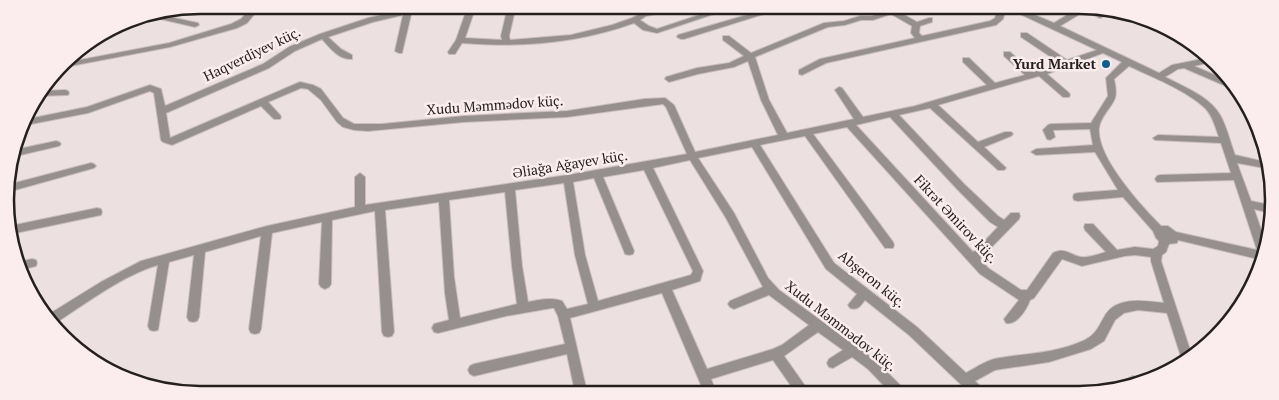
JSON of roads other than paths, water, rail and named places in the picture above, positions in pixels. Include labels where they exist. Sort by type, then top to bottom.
[{"type":"street","points":[[73,64],[170,45],[234,26],[244,21],[250,14]]},
{"type":"street","name":"Haqverdiyev küç.","points":[[162,111],[266,66],[292,49],[323,36],[391,14]]},
{"type":"street","points":[[400,51],[407,14]]},
{"type":"street","points":[[452,52],[460,40],[469,14]]},
{"type":"street","points":[[506,42],[504,36],[510,14]]},
{"type":"street","points":[[460,40],[506,42],[576,37],[635,20],[644,14]]},
{"type":"street","points":[[635,20],[646,28],[657,31],[709,14]]},
{"type":"street","points":[[681,37],[759,14]]},
{"type":"street","points":[[669,79],[697,71],[721,68],[827,25],[845,23],[860,18],[873,18],[881,14]]},
{"type":"street","points":[[896,14],[916,25]]},
{"type":"street","points":[[802,72],[823,61],[992,24],[999,19],[1000,14]]},
{"type":"street","points":[[1025,14],[1054,26],[1189,92],[1208,106],[1216,116],[1260,244]]},
{"type":"street","points":[[1054,26],[1075,14]]},
{"type":"street","points":[[162,17],[195,25]]},
{"type":"street","points":[[916,25],[929,20]]},
{"type":"street","points":[[916,25],[915,33],[921,40]]},
{"type":"street","points":[[1024,35],[1067,64]]},
{"type":"street","points":[[323,36],[338,51],[349,57]]},
{"type":"street","points":[[726,38],[751,57],[765,100],[784,137]]},
{"type":"street","name":"Əliağa Ağayev küç.","points":[[55,317],[116,278],[145,264],[267,230],[380,206],[444,198],[647,166],[892,114],[932,105],[994,87],[1104,50]]},
{"type":"street","points":[[1007,54],[1066,95]]},
{"type":"street","points":[[966,60],[994,87]]},
{"type":"street","points":[[1128,62],[1110,78],[1112,96],[1094,126],[1094,131],[1099,148],[1125,193],[1142,214],[1159,230],[1166,230],[1169,237]]},
{"type":"street","points":[[1159,77],[1175,67],[1204,62]]},
{"type":"street","points":[[1188,66],[1222,81]]},
{"type":"street","name":"Xudu Məmmədov küç.","points":[[32,121],[88,110],[150,88],[158,91],[166,140],[172,142],[293,87],[312,86],[319,91],[344,124],[356,128],[572,113],[665,102],[670,105],[692,156],[730,216],[764,281],[771,289],[818,326],[884,375],[894,386]]},
{"type":"street","points":[[839,90],[860,120]]},
{"type":"street","points":[[47,94],[65,93]]},
{"type":"street","points":[[263,102],[277,117]]},
{"type":"street","points":[[932,105],[1001,168]]},
{"type":"street","points":[[892,114],[994,219],[1005,226]]},
{"type":"street","name":"Fikrət Əmirov küç.","points":[[849,123],[990,276],[1019,295],[1026,296]]},
{"type":"street","points":[[1050,137],[1048,130],[1051,127],[1094,126]]},
{"type":"street","points":[[807,132],[889,245]]},
{"type":"street","points":[[976,146],[1008,134]]},
{"type":"street","points":[[1158,138],[1225,140]]},
{"type":"street","name":"Abşeron küç.","points":[[754,143],[822,256],[837,273],[913,331],[971,386]]},
{"type":"street","points":[[20,152],[56,144]]},
{"type":"street","points":[[1036,152],[1099,148]]},
{"type":"street","points":[[1231,158],[1262,164]]},
{"type":"street","points":[[14,186],[91,166]]},
{"type":"street","points":[[564,315],[696,278],[698,271],[647,166]]},
{"type":"street","points":[[597,175],[629,251]]},
{"type":"street","points":[[1160,179],[1238,176]]},
{"type":"street","points":[[360,177],[360,210]]},
{"type":"street","points":[[568,179],[580,255],[594,306]]},
{"type":"street","points":[[510,188],[516,266],[523,308]]},
{"type":"street","points":[[1078,197],[1125,193]]},
{"type":"street","points":[[444,198],[448,233],[449,292],[455,324]]},
{"type":"street","points":[[1247,204],[1265,208]]},
{"type":"street","points":[[380,206],[388,332]]},
{"type":"street","points":[[16,229],[97,212]]},
{"type":"street","points":[[972,258],[979,254],[1015,216]]},
{"type":"street","points":[[326,284],[327,217]]},
{"type":"street","points":[[1089,227],[1115,255]]},
{"type":"street","points":[[255,330],[267,230]]},
{"type":"street","points":[[1169,237],[1257,255]]},
{"type":"street","points":[[1169,237],[1157,254],[1156,260],[1185,353]]},
{"type":"street","points":[[193,317],[200,248]]},
{"type":"street","points":[[1010,319],[1024,302],[1026,296],[1030,295],[1057,256],[1066,254],[1086,262],[1135,251],[1157,254]]},
{"type":"street","points":[[154,326],[164,258]]},
{"type":"street","points":[[26,264],[32,263]]},
{"type":"street","points":[[665,286],[708,386]]},
{"type":"street","points":[[734,304],[771,289]]},
{"type":"street","points":[[854,305],[864,294]]},
{"type":"street","points":[[438,328],[523,308],[552,303],[558,304],[564,315],[580,386]]},
{"type":"street","points":[[965,380],[993,365],[1049,357],[1087,345],[1100,337],[1111,316],[1121,309],[1138,305],[1170,308]]},
{"type":"street","points":[[704,376],[776,354],[792,346],[818,326]]},
{"type":"street","points":[[474,370],[571,348]]},
{"type":"street","points":[[834,363],[851,351]]},
{"type":"street","points":[[776,354],[799,386]]},
{"type":"place","name":"Yurd Market","points":[[1106,64]]}]
